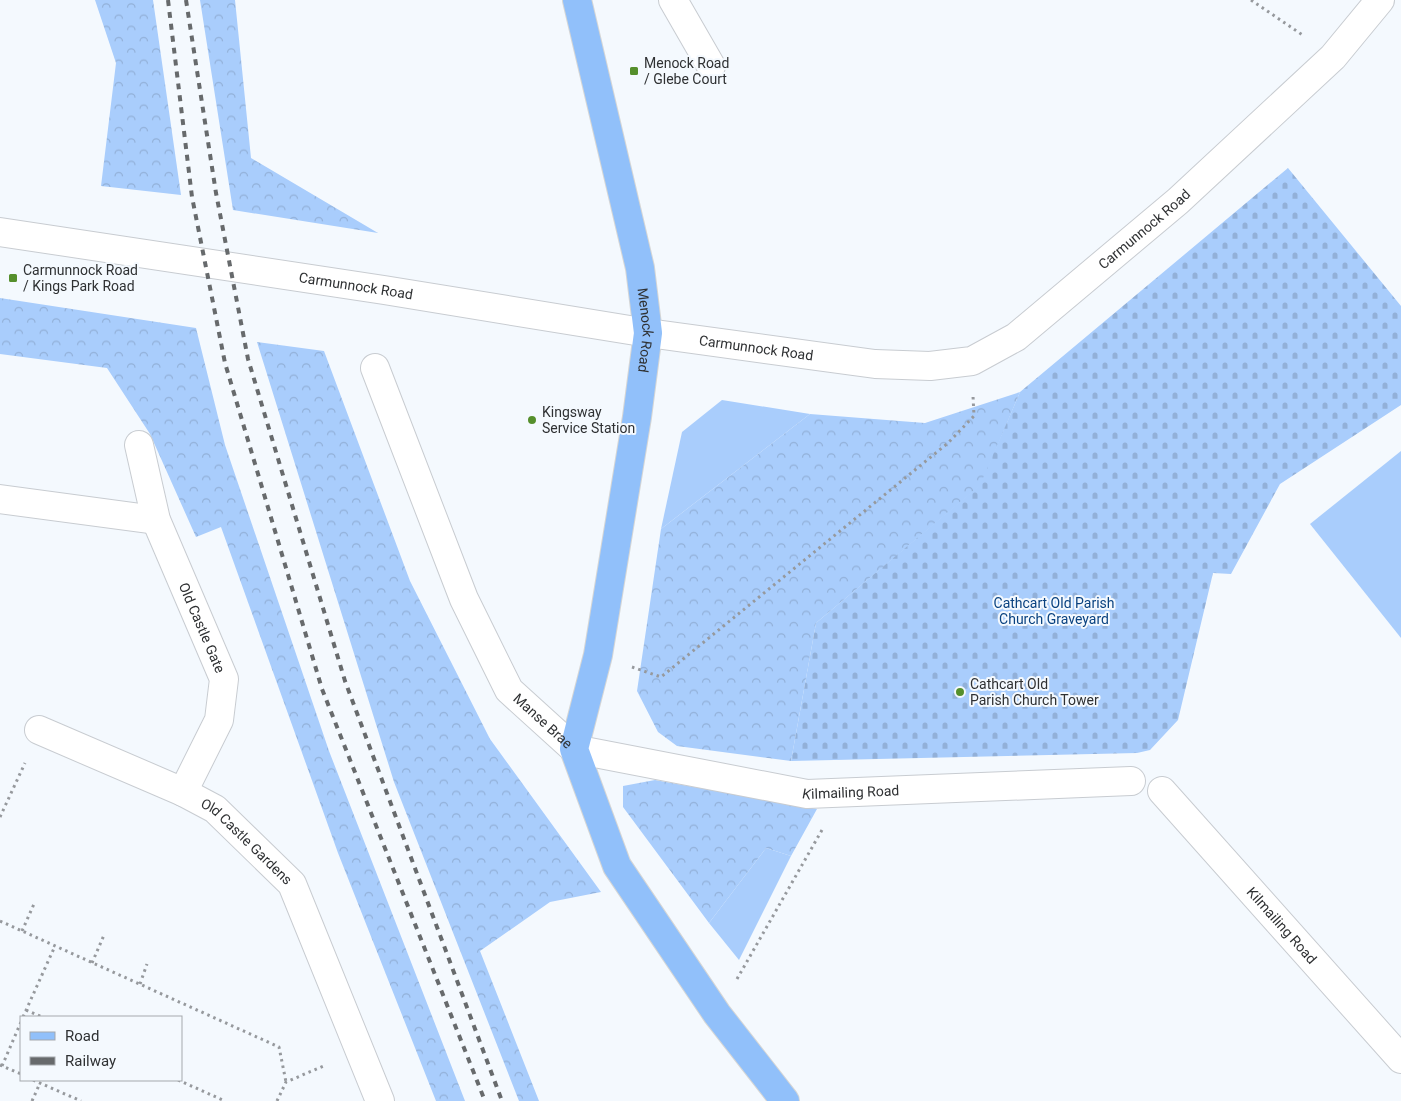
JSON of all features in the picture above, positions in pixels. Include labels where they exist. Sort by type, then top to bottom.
[{"type":"main road","name":"Menock Road","points":[[574,749],[598,655],[637,417],[648,333],[640,268],[577,0]]},
{"type":"main road","name":"Manse Brae","points":[[574,749],[618,866],[717,1014],[785,1101]]},
{"type":"street","points":[[674,0],[711,66]]},
{"type":"street","name":"Carmunnock Road","points":[[0,232],[384,290],[648,333],[875,364],[930,366],[972,361],[1016,337],[1178,201],[1333,57],[1380,0]]},
{"type":"street","name":"Manse Brae","points":[[375,368],[464,598],[509,690],[574,749]]},
{"type":"street","name":"Old Castle Gate","points":[[139,445],[156,520],[224,679],[219,720],[183,792]]},
{"type":"street","points":[[0,500],[156,520]]},
{"type":"street","name":"Old Castle Gardens","points":[[39,730],[183,792],[216,810],[292,884],[380,1101]]},
{"type":"street","name":"Kilmailing Road","points":[[574,749],[807,794],[1131,781]]},
{"type":"street","name":"Kilmailing Road","points":[[1162,791],[1401,1059]]},
{"type":"path","points":[[1251,0],[1333,57]]},
{"type":"path","points":[[661,677],[948,443],[974,416],[972,361]]},
{"type":"path","points":[[0,817],[39,730]]},
{"type":"path","points":[[717,1014],[842,794]]},
{"type":"path","points":[[22,931],[34,904]]},
{"type":"path","points":[[0,921],[279,1047],[286,1082],[277,1101]]},
{"type":"path","points":[[92,963],[104,936]]},
{"type":"path","points":[[23,1016],[55,946]]},
{"type":"path","points":[[140,984],[147,964]]},
{"type":"path","points":[[26,1010],[40,1016]]},
{"type":"path","points":[[20,1024],[1,1065],[20,1074]]},
{"type":"path","points":[[286,1082],[334,1062]]},
{"type":"path","points":[[36,1081],[80,1101]]},
{"type":"path","points":[[180,1081],[224,1101]]},
{"type":"path","points":[[32,1101],[40,1083]]},
{"type":"green space","points":[[95,0],[153,0],[181,195],[101,186],[116,63]]},
{"type":"green space","points":[[200,0],[235,0],[251,158],[378,233],[233,210]]},
{"type":"green space","name":"Cathcart Old Parish Church Graveyard","points":[[1288,168],[1401,306],[1401,405],[1280,484],[1231,574],[1213,573],[1178,720],[1150,750],[1137,753],[791,761],[816,623],[980,485],[1020,392]]},
{"type":"green space","points":[[0,298],[196,328],[225,445],[329,751],[465,1101],[436,1101],[338,853],[221,527],[196,537],[150,434],[107,368],[0,354]]},
{"type":"green space","points":[[257,342],[324,351],[410,581],[490,739],[601,892],[550,902],[480,951],[539,1101],[519,1101],[394,782]]},
{"type":"green space","points":[[1020,392],[981,485],[816,623],[791,761],[677,746],[658,732],[637,691],[661,529],[810,414],[925,423]]},
{"type":"green space","points":[[722,400],[810,414],[661,529],[682,432]]},
{"type":"green space","points":[[1401,451],[1401,638],[1310,524]]},
{"type":"green space","points":[[655,780],[817,809],[791,856],[766,848],[709,923],[623,807],[623,786]]},
{"type":"green space","points":[[766,848],[791,856],[739,960],[709,923]]},
{"type":"railway","points":[[168,0],[192,197],[225,363],[322,689],[485,1101]]},
{"type":"railway","points":[[186,0],[216,193],[248,359],[345,681],[502,1101]]},
{"type":"place","name":"Menock Road / Glebe Court","points":[[634,71]]},
{"type":"place","name":"Carmunnock Road / Kings Park Road","points":[[13,278]]},
{"type":"place","name":"Kingsway Service Station","points":[[532,420]]},
{"type":"place","name":"Cathcart Old Parish Church Tower","points":[[960,692]]}]
